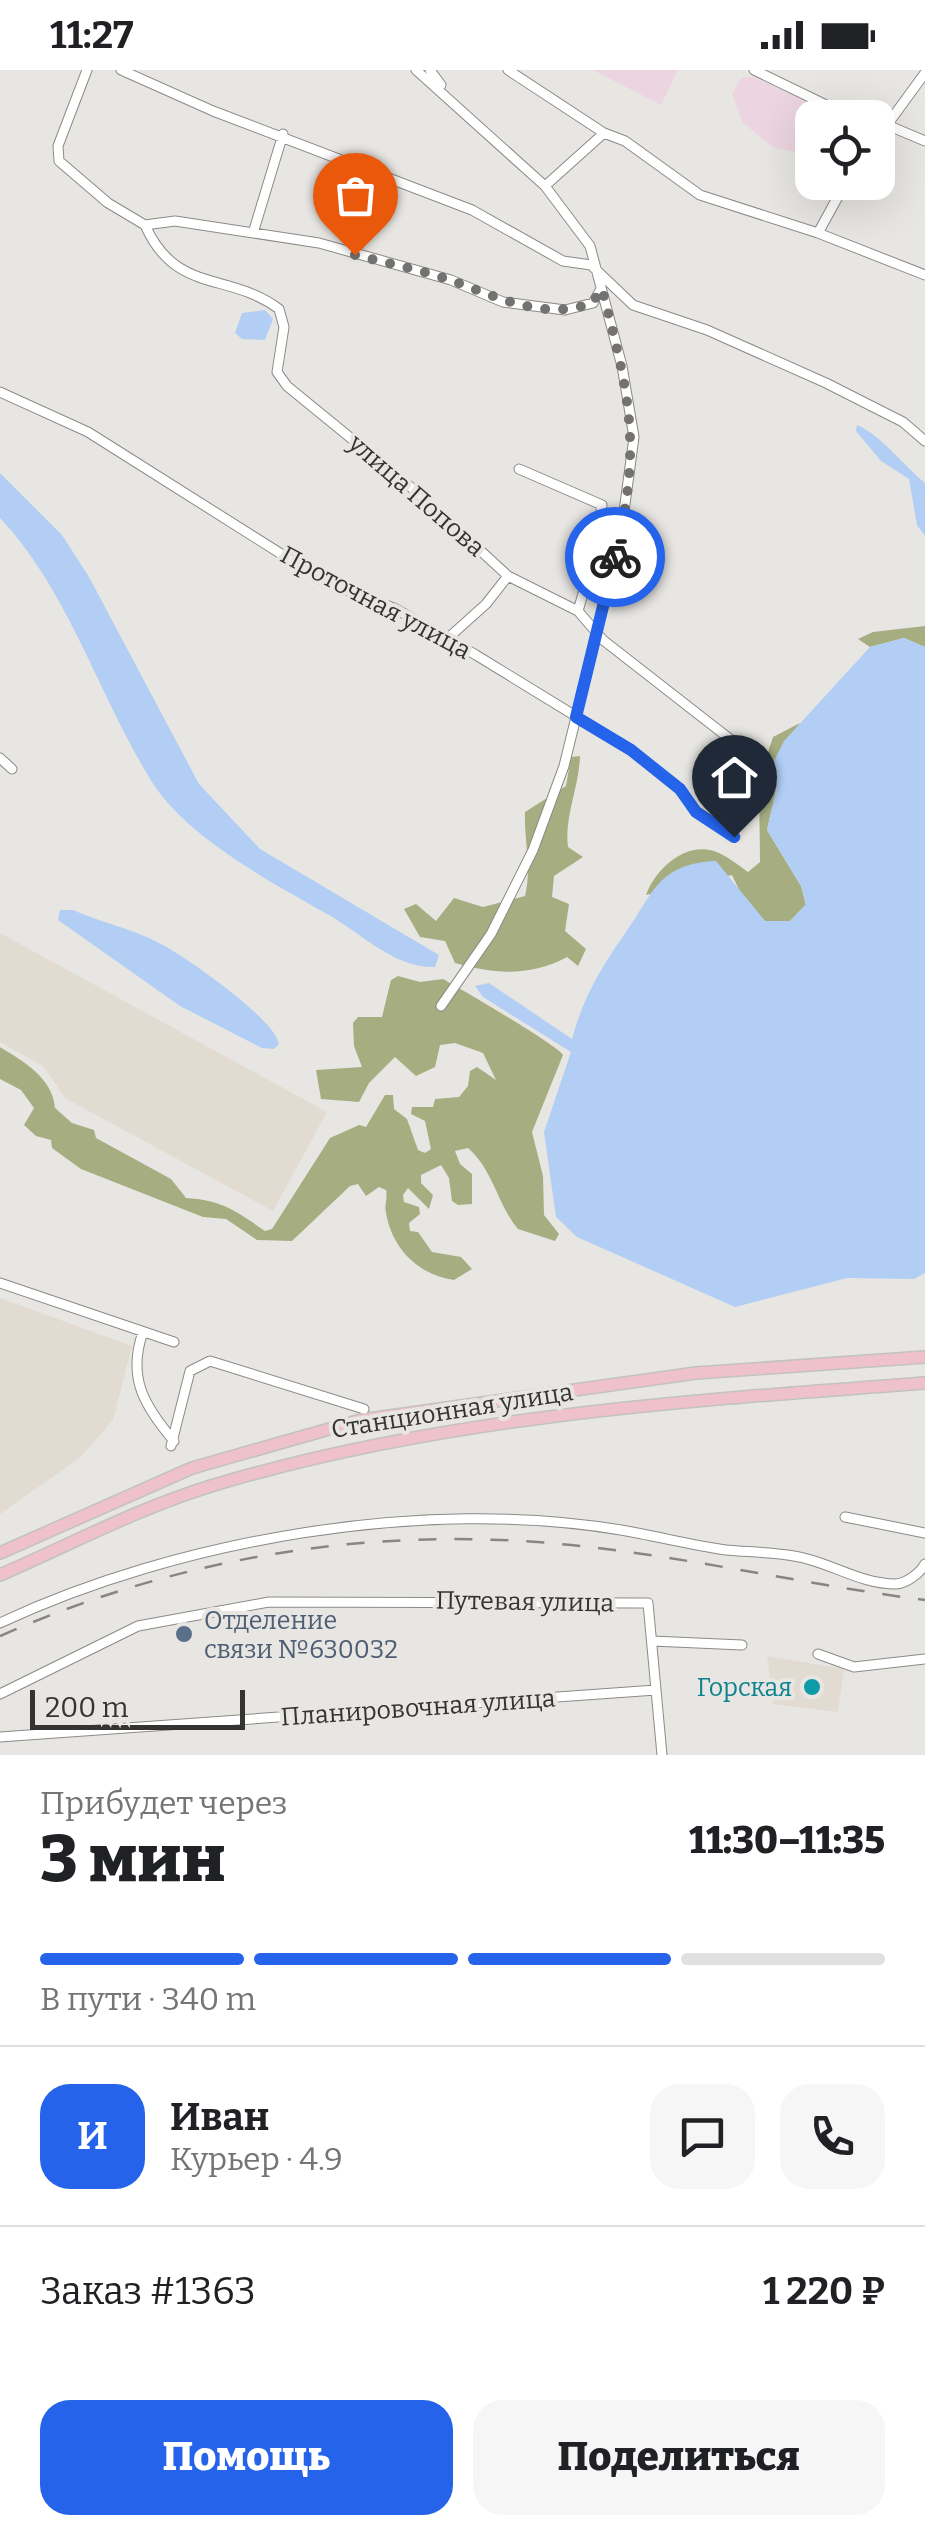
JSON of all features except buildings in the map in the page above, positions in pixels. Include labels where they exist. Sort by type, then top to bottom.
[{"type":"main road","name":"Станционная улица","points":[[0,1553],[192,1468],[361,1420],[696,1373],[925,1357]]},
{"type":"main road","name":"Станционная улица","points":[[0,1575],[197,1491],[370,1444],[702,1399],[925,1383]]},
{"type":"street","name":"улица Попова","points":[[87,70],[58,146],[59,161],[108,203],[146,225],[157,250],[193,278],[279,309],[284,327],[278,372],[287,386],[418,493],[508,576],[578,611],[598,632],[744,750]]},
{"type":"street","points":[[121,70],[213,111],[283,134],[472,210],[562,261],[591,265],[633,305],[707,330],[826,384],[904,422],[925,441]]},
{"type":"street","points":[[416,70],[448,95]]},
{"type":"street","points":[[430,70],[486,136],[545,186],[590,246],[622,366],[634,437],[621,534],[598,632],[534,850],[491,934],[441,1006]]},
{"type":"street","points":[[508,70],[604,133],[615,134],[700,195],[818,233],[925,274]]},
{"type":"street","points":[[754,71],[816,100]]},
{"type":"street","points":[[895,110],[925,72]]},
{"type":"street","points":[[895,131],[925,141]]},
{"type":"street","points":[[545,186],[604,133]]},
{"type":"street","points":[[254,230],[283,134]]},
{"type":"street","points":[[818,233],[836,200]]},
{"type":"street","points":[[146,225],[175,221],[254,230],[422,271],[503,302],[565,310],[592,303],[602,289]]},
{"type":"street","name":"Проточная улица","points":[[0,392],[88,432],[324,581],[396,608],[631,750],[680,789],[696,812],[734,837]]},
{"type":"street","points":[[518,470],[602,505],[578,611]]},
{"type":"street","points":[[447,639],[486,604],[508,576]]},
{"type":"street","points":[[0,758],[12,768]]},
{"type":"street","points":[[0,1283],[174,1342]]},
{"type":"street","points":[[143,1332],[134,1364],[146,1404],[172,1443],[190,1372],[210,1361],[364,1409]]},
{"type":"street","points":[[845,1517],[925,1533]]},
{"type":"street","points":[[0,1623],[154,1566],[316,1528],[440,1520],[562,1522],[724,1549],[797,1556],[841,1573],[898,1584],[921,1572],[925,1564]]},
{"type":"street","name":"Путевая улица","points":[[0,1694],[138,1626],[269,1602],[648,1603],[652,1641]]},
{"type":"street","points":[[662,1755],[652,1641],[742,1645]]},
{"type":"street","points":[[818,1654],[854,1667],[925,1659]]},
{"type":"street","name":"Планировочная улица","points":[[0,1738],[656,1690]]},
{"type":"shaded area","points":[[593,70],[678,70],[661,105]]},
{"type":"shaded area","points":[[742,77],[753,77],[804,100],[795,100],[795,151],[774,148],[743,123],[732,94]]},
{"type":"shaded area","points":[[0,933],[327,1112],[273,1211],[65,1098],[43,1066],[0,1042]]},
{"type":"shaded area","points":[[0,1298],[132,1346],[113,1420],[81,1457],[0,1514]]},
{"type":"shaded area","points":[[767,1656],[844,1669],[838,1712],[773,1704]]},
{"type":"green space","points":[[925,626],[925,647],[904,638],[870,647],[858,639],[873,632]]},
{"type":"green space","points":[[800,723],[774,763],[777,786],[767,830],[801,886],[806,905],[790,921],[765,921],[745,902],[732,875],[646,895],[656,876],[672,860],[692,851],[714,851],[748,872],[760,862],[759,780],[773,737]]},
{"type":"green space","points":[[580,756],[567,836],[568,847],[583,857],[554,876],[552,897],[569,904],[565,931],[586,949],[578,966],[567,957],[539,968],[511,972],[455,963],[445,941],[420,937],[404,909],[416,904],[436,921],[454,898],[483,907],[525,896],[525,812],[566,786],[571,757]]},
{"type":"green space","points":[[398,976],[420,982],[443,979],[563,1055],[532,1132],[543,1176],[544,1215],[559,1234],[555,1241],[518,1229],[484,1167],[468,1148],[455,1151],[460,1164],[472,1174],[472,1204],[458,1205],[452,1201],[449,1178],[441,1165],[421,1175],[421,1183],[433,1195],[429,1209],[408,1188],[403,1195],[404,1202],[419,1207],[420,1214],[409,1223],[410,1231],[418,1232],[432,1252],[461,1257],[472,1269],[454,1280],[418,1266],[401,1248],[389,1226],[386,1190],[379,1187],[366,1196],[358,1184],[350,1186],[292,1241],[257,1240],[226,1219],[203,1217],[81,1169],[52,1148],[51,1140],[36,1136],[24,1125],[34,1108],[21,1090],[0,1079],[0,1047],[43,1079],[55,1108],[72,1123],[94,1130],[96,1138],[171,1179],[186,1198],[228,1208],[265,1231],[272,1229],[330,1138],[359,1125],[366,1127],[385,1095],[393,1095],[394,1109],[407,1119],[418,1150],[425,1153],[431,1149],[425,1121],[411,1114],[412,1107],[433,1107],[435,1099],[459,1097],[468,1086],[470,1071],[477,1067],[496,1080],[483,1053],[455,1043],[440,1045],[435,1067],[416,1076],[395,1057],[369,1083],[359,1102],[321,1099],[316,1070],[362,1067],[354,1046],[353,1023],[358,1017],[382,1017],[391,980]]},
{"type":"water","points":[[265,310],[273,319],[265,340],[242,339],[235,333],[242,313]]},
{"type":"water","points":[[857,425],[883,443],[925,483],[925,536],[917,525],[909,479],[881,461],[856,431]]},
{"type":"water","points":[[0,473],[62,535],[89,577],[199,784],[260,849],[439,955],[435,967],[407,962],[382,950],[210,842],[168,803],[133,749],[45,578],[0,518]]},
{"type":"water","points":[[904,638],[925,647],[925,1273],[914,1279],[847,1278],[735,1307],[577,1237],[556,1217],[544,1132],[571,1052],[483,997],[475,986],[489,983],[572,1039],[593,984],[651,894],[669,875],[696,863],[716,861],[765,921],[790,921],[806,904],[801,886],[767,830],[777,786],[773,763],[784,741],[870,647]]},
{"type":"water","points":[[60,910],[73,910],[129,930],[173,951],[246,1005],[274,1033],[279,1044],[274,1049],[262,1048],[180,1006],[58,920]]},
{"type":"railway","points":[[0,1636],[138,1585],[208,1567],[351,1544],[424,1540],[497,1540],[616,1550],[925,1600]]},
{"type":"way so far","points":[[355,255],[451,280],[503,302],[565,310],[592,303],[602,289],[622,366],[634,437],[615,557]]},
{"type":"place","name":"Отделение связи №630032","points":[[184,1634]]},
{"type":"place","name":"Горская","points":[[812,1687]]},
{"type":"route","points":[[615,557],[576,717],[631,750],[680,789],[696,812],[734,837]]}]
